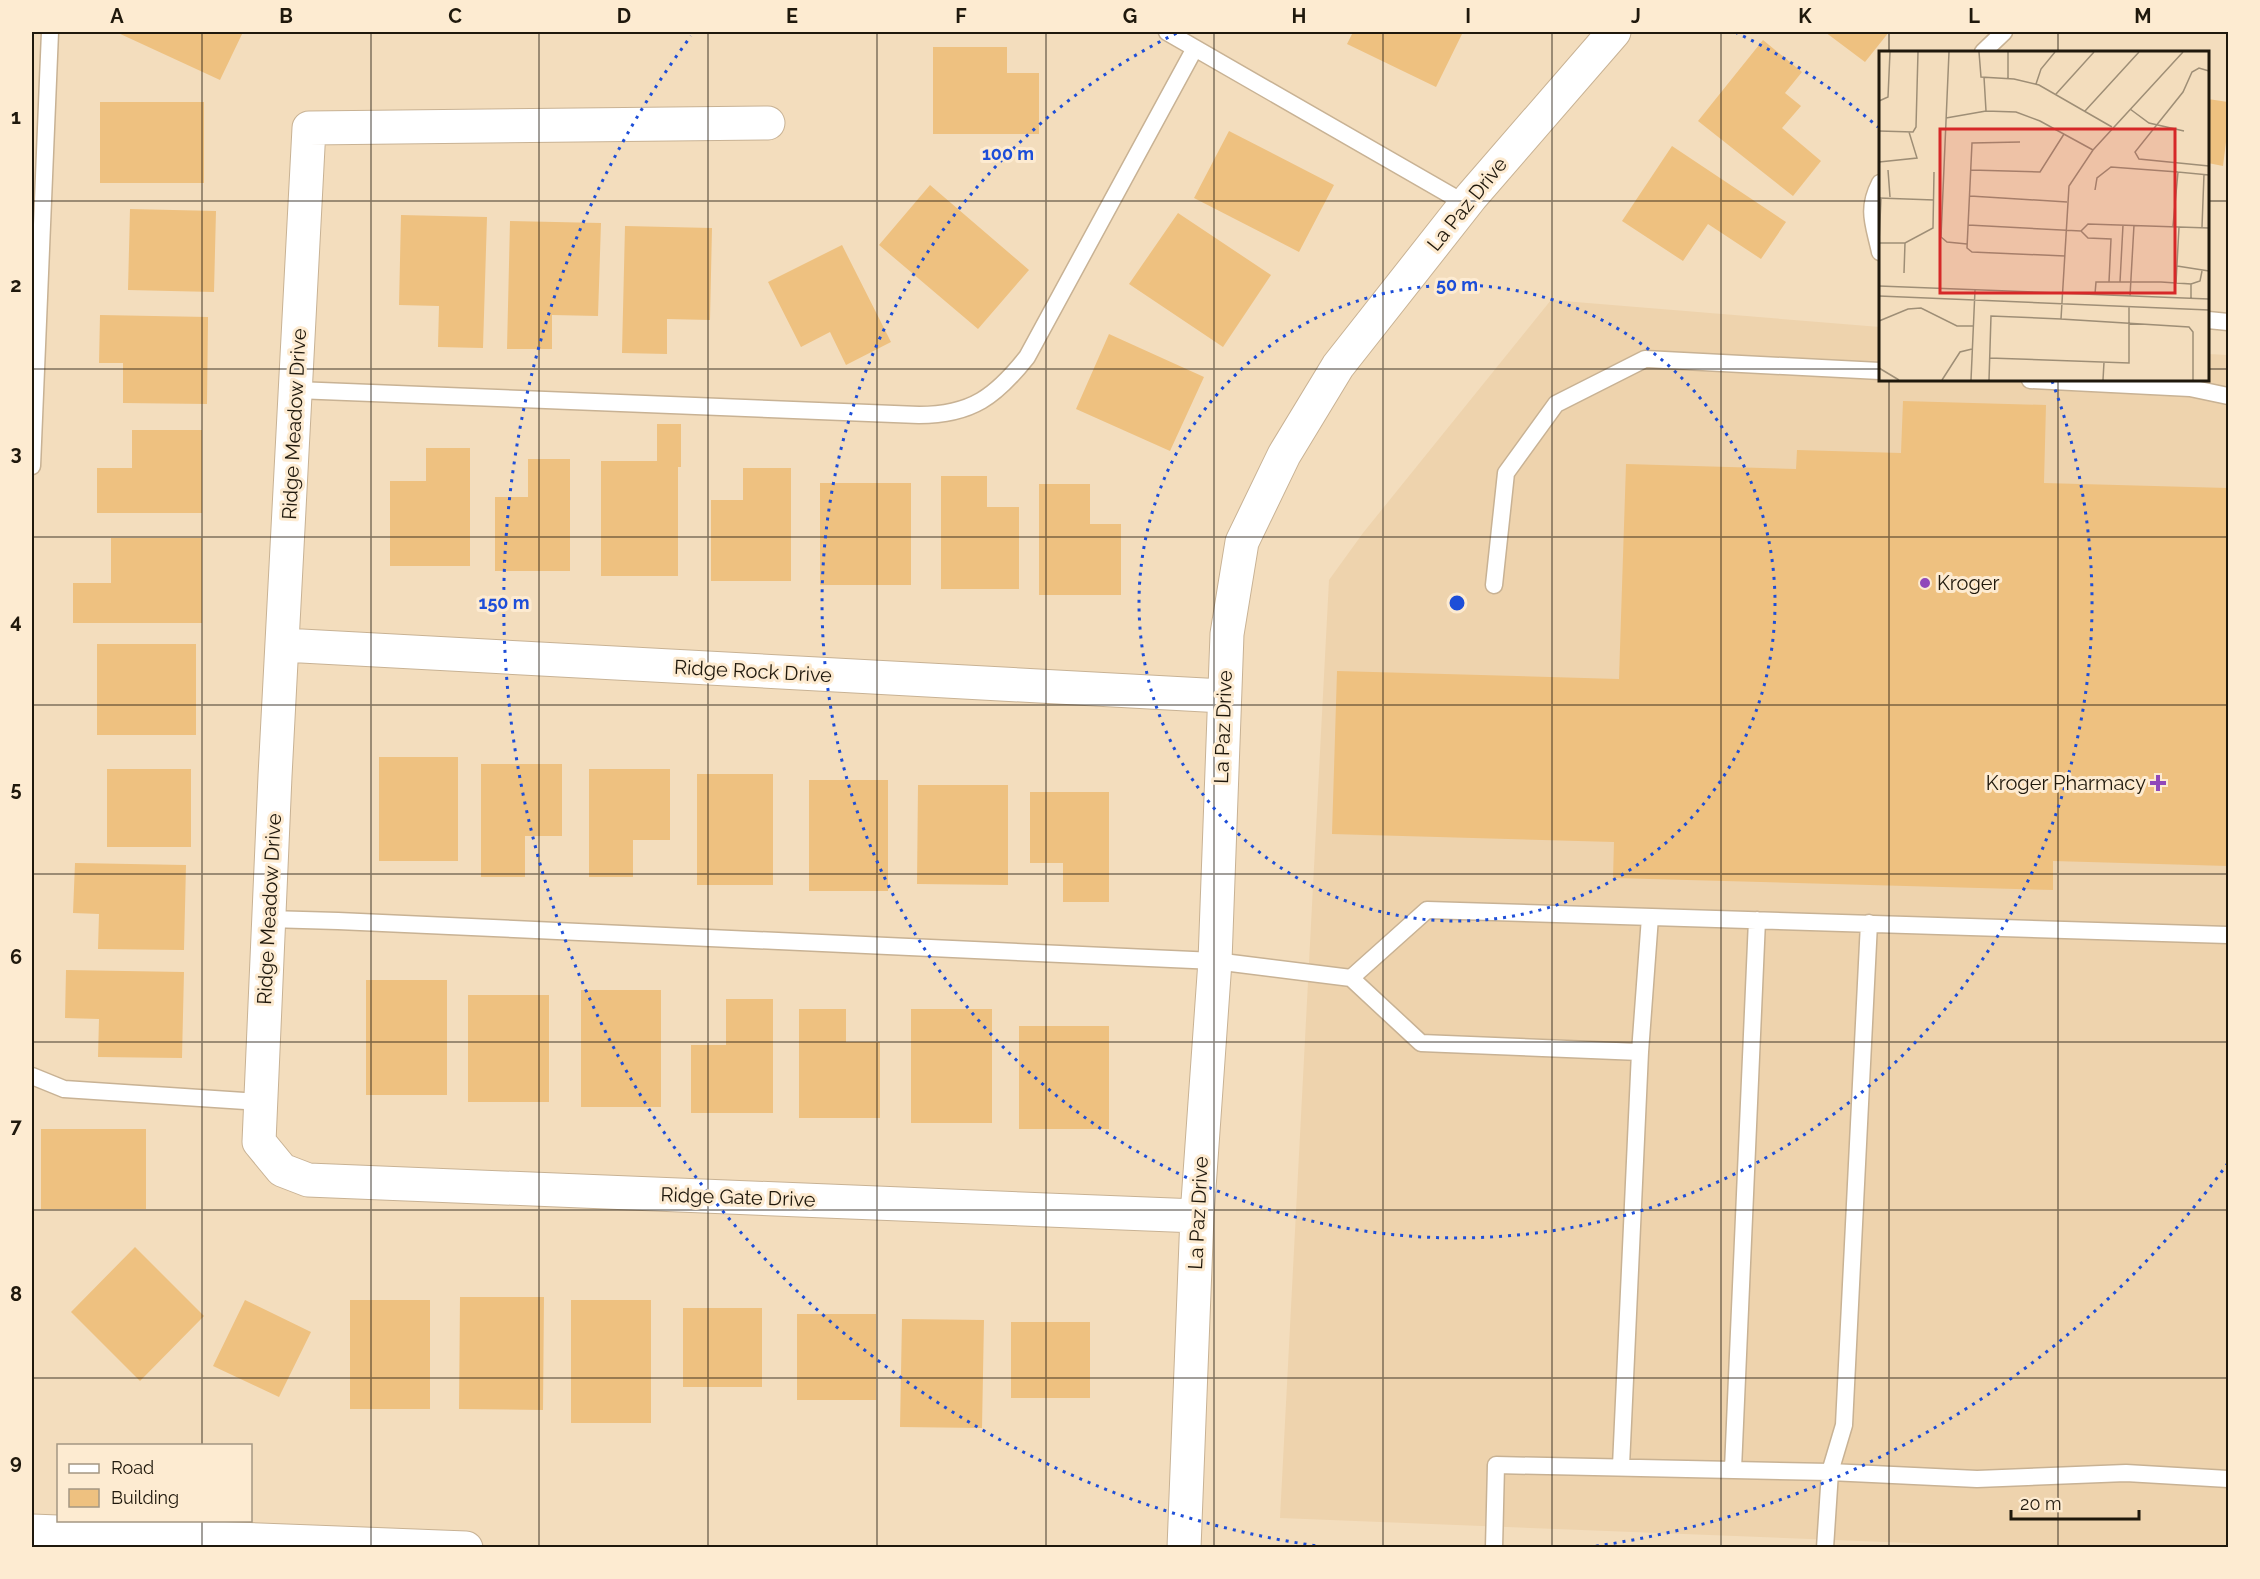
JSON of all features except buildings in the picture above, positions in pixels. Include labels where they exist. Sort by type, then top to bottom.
[{"type":"street","name":"La Paz Drive","points":[[1184,1548],[1197,1216],[1215,962],[1223,696],[1227,634],[1242,542],[1284,455],[1338,366],[1466,204],[1614,32]]},
{"type":"street","name":"Ridge Meadow Drive","points":[[282,1170],[259,1143],[260,1102],[309,128],[768,123]]},
{"type":"street","name":"Ridge Rock Drive","points":[[283,645],[1223,696]]},
{"type":"street","name":"Ridge Gate Drive","points":[[282,1170],[308,1180],[1197,1216]]},
{"type":"street","points":[[32,1531],[331,1545],[466,1548]]},
{"type":"lane","points":[[32,466],[50,32]]},
{"type":"lane","points":[[1167,32],[1466,204]]},
{"type":"lane","points":[[1984,51],[2004,32]]},
{"type":"lane","points":[[296,390],[908,415],[943,415],[963,409],[988,397],[1009,380],[1028,357],[1195,48]]},
{"type":"lane","points":[[1879,186],[1872,198],[1872,217],[1879,244]]},
{"type":"lane","points":[[2209,320],[2229,322]]},
{"type":"lane","points":[[1494,585],[1506,473],[1556,404],[1645,359],[1879,371]]},
{"type":"lane","points":[[2050,381],[2190,388],[2229,396]]},
{"type":"lane","points":[[1351,978],[1427,910],[2229,934]]},
{"type":"lane","points":[[1621,1466],[1640,1052],[1650,917]]},
{"type":"lane","points":[[268,919],[1215,962],[1351,978],[1421,1043],[1640,1052]]},
{"type":"lane","points":[[1733,1469],[1757,920]]},
{"type":"lane","points":[[1825,1548],[1830,1472],[1844,1425],[1869,923]]},
{"type":"lane","points":[[32,1076],[64,1089],[260,1102]]},
{"type":"lane","points":[[1494,1548],[1496,1465],[1733,1469],[1977,1479],[2126,1473],[2229,1479]]},
{"type":"shaded area","points":[[1551,300],[1879,327],[1879,381],[2209,381],[2209,354],[2228,355],[2228,1547],[2011,1547],[1280,1518],[1329,580],[1363,533]]},
{"type":"place","name":"Kroger","points":[[1925,583]]},
{"type":"place","name":"Kroger Pharmacy","points":[[2158,783]]}]
